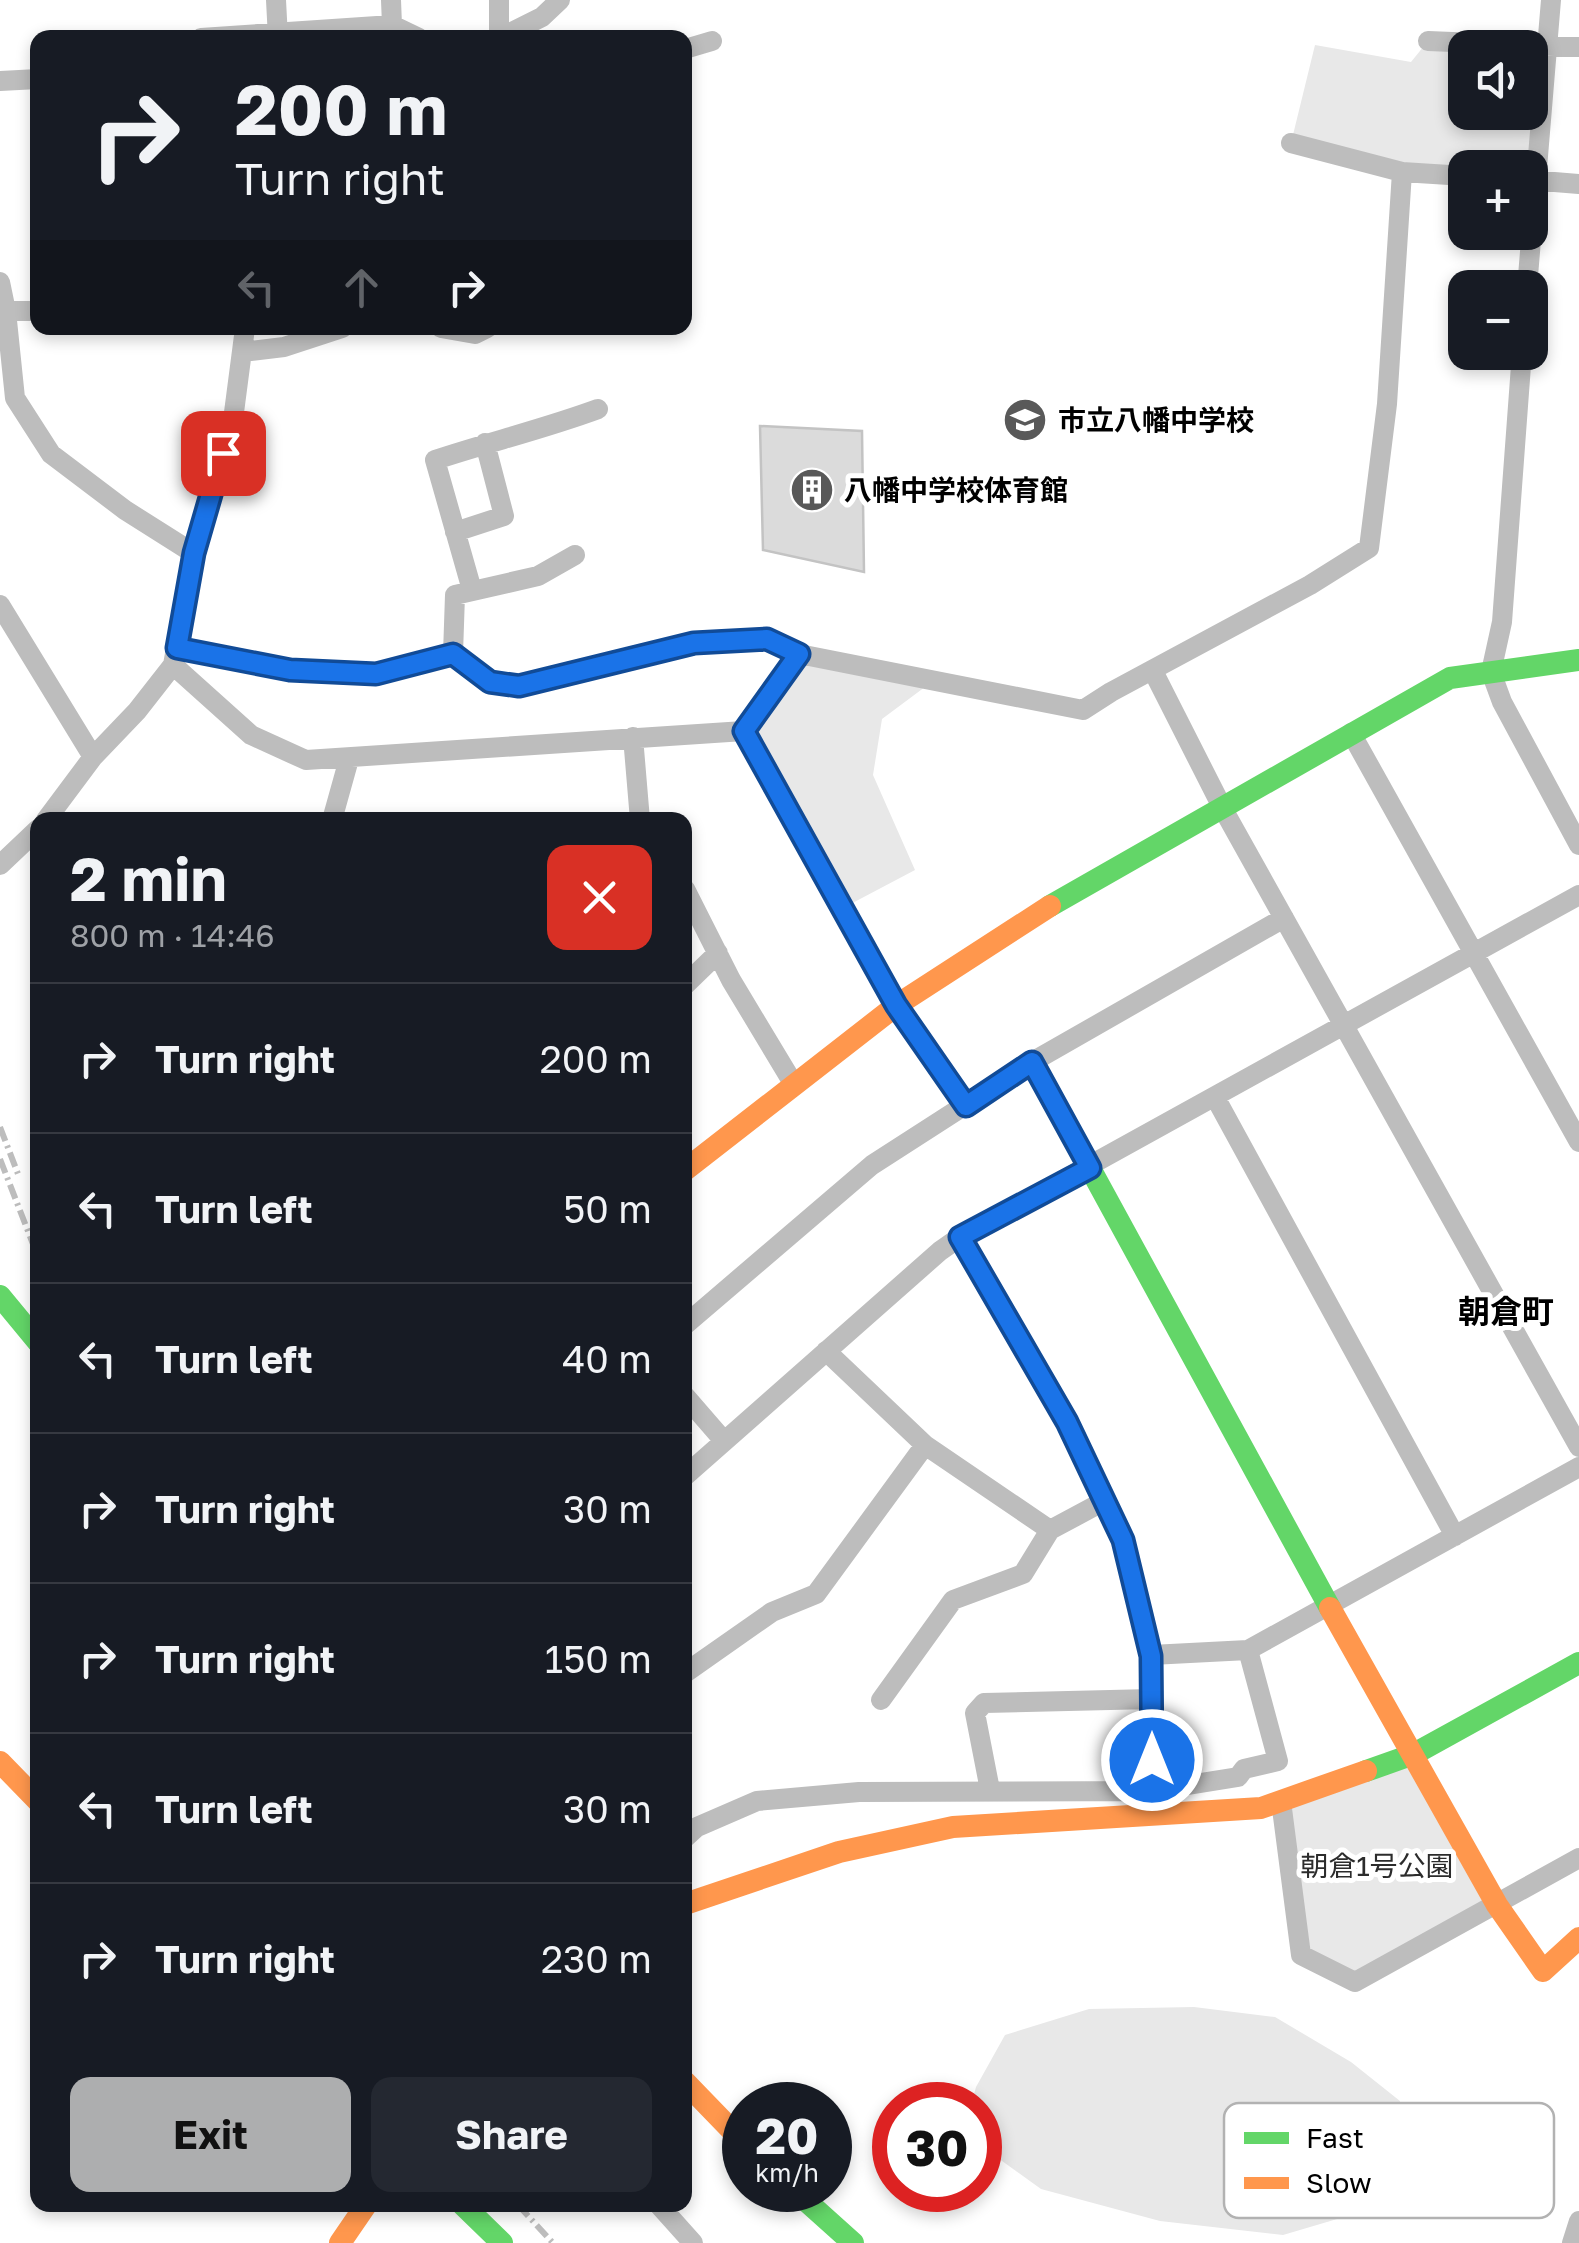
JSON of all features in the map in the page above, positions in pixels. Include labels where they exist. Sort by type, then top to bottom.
[{"type":"main road","points":[[692,1164],[896,1005],[1051,905],[1351,733],[1450,678],[1579,660]]},
{"type":"main road","points":[[1032,1062],[1301,1557],[1497,1905],[1543,1971],[1579,1938]]},
{"type":"main road","points":[[0,1296],[30,1332]]},
{"type":"main road","points":[[692,1902],[839,1852],[952,1827],[1151,1802],[1261,1808],[1414,1754],[1579,1663]]},
{"type":"main road","points":[[0,1762],[30,1792]]},
{"type":"main road","points":[[0,1785],[30,1816]]},
{"type":"main road","points":[[692,2089],[722,2120]]},
{"type":"main road","points":[[316,2243],[337,2212]]},
{"type":"main road","points":[[340,2243],[361,2212]]},
{"type":"main road","points":[[470,2212],[502,2243]]},
{"type":"main road","points":[[818,2212],[853,2243]]},
{"type":"street","points":[[276,0],[278,30]]},
{"type":"street","points":[[391,0],[392,24]]},
{"type":"street","points":[[499,0],[500,30]]},
{"type":"street","points":[[516,30],[542,17],[560,0]]},
{"type":"street","points":[[1536,150],[1550,45],[1551,0]]},
{"type":"street","points":[[335,30],[392,24],[404,30]]},
{"type":"street","points":[[692,47],[712,41]]},
{"type":"street","points":[[1428,41],[1579,47]]},
{"type":"street","points":[[0,81],[30,79]]},
{"type":"street","points":[[1291,143],[1402,172],[1448,175]]},
{"type":"street","points":[[453,654],[490,682],[519,686],[694,643],[767,639],[799,654],[1083,710],[1310,585],[1369,548],[1386,404],[1402,172]]},
{"type":"street","points":[[1548,182],[1579,184]]},
{"type":"street","points":[[0,282],[16,398],[51,454],[125,510],[194,553]]},
{"type":"street","points":[[6,311],[30,311]]},
{"type":"street","points":[[52,812],[93,757],[137,712],[175,656],[194,553],[232,420],[243,335]]},
{"type":"street","points":[[242,352],[284,347],[321,335]]},
{"type":"street","points":[[1521,370],[1502,622],[1492,672],[1502,702],[1579,846]]},
{"type":"street","points":[[472,590],[435,460],[598,409]]},
{"type":"street","points":[[455,532],[504,516],[486,443]]},
{"type":"street","points":[[453,654],[455,594],[538,576],[575,554]]},
{"type":"street","points":[[3,615],[93,757]]},
{"type":"street","points":[[175,656],[290,670],[376,674],[453,654]]},
{"type":"street","points":[[744,731],[799,654]]},
{"type":"street","points":[[175,656],[251,735],[306,760],[744,731]]},
{"type":"street","points":[[1153,671],[1223,808],[1579,1447]]},
{"type":"street","points":[[744,731],[896,1005],[966,1106]]},
{"type":"street","points":[[1351,733],[1579,1142]]},
{"type":"street","points":[[633,738],[639,812]]},
{"type":"street","points":[[334,812],[349,759]]},
{"type":"street","points":[[0,865],[30,837]]},
{"type":"street","points":[[692,1470],[960,1237],[1579,894]]},
{"type":"street","points":[[692,903],[731,980],[793,1083]]},
{"type":"street","points":[[692,1319],[872,1164],[1032,1062],[1284,918]]},
{"type":"street","points":[[692,978],[718,953]]},
{"type":"street","points":[[1215,1098],[1455,1536]]},
{"type":"street","points":[[960,1237],[1067,1422],[1123,1540],[1151,1656],[1151,1802]]},
{"type":"street","points":[[826,1351],[925,1445],[1050,1530]]},
{"type":"street","points":[[692,1404],[724,1441]]},
{"type":"street","points":[[692,1668],[772,1612],[816,1594],[925,1445]]},
{"type":"street","points":[[1151,1656],[1248,1650],[1579,1467]]},
{"type":"street","points":[[881,1700],[954,1600],[1023,1574],[1050,1530],[1106,1500]]},
{"type":"street","points":[[692,1831],[757,1801],[859,1792],[990,1790],[1151,1802],[1238,1777],[1244,1769],[1278,1761],[1248,1650]]},
{"type":"street","points":[[990,1790],[975,1713],[984,1703],[1152,1699]]},
{"type":"street","points":[[1281,1801],[1301,1955],[1354,1982],[1579,1858]]},
{"type":"street","points":[[665,2212],[693,2243]]},
{"type":"street","points":[[1572,2243],[1579,2220]]},
{"type":"green space","points":[[1428,41],[1448,42],[1448,130],[1536,130],[1533,150],[1448,150],[1448,173],[1291,143],[1315,45],[1411,62]]},
{"type":"green space","points":[[799,654],[933,681],[882,719],[873,775],[915,870],[843,908],[744,731]]},
{"type":"green space","name":"朝倉1号公園","points":[[1414,1754],[1497,1905],[1355,1982],[1301,1955],[1281,1801]]},
{"type":"green space","points":[[1194,2007],[1275,2017],[1351,2062],[1400,2103],[1224,2103],[1224,2218],[1340,2218],[1283,2235],[1160,2221],[1041,2189],[1002,2161],[1002,2082],[979,2082],[1005,2035],[1089,2009]]},
{"type":"building","name":"八幡中学校体育館","points":[[760,426],[862,431],[864,572],[763,550]]},
{"type":"railway","points":[[0,1127],[18,1174]]},
{"type":"railway","points":[[0,1159],[30,1236]]},
{"type":"railway","points":[[524,2212],[553,2243]]},
{"type":"traffic: fast","points":[[1050,906],[1450,678],[1579,660]]},
{"type":"traffic: fast","points":[[1032,1062],[1330,1608]]},
{"type":"traffic: fast","points":[[0,1296],[30,1332]]},
{"type":"traffic: fast","points":[[1366,1771],[1414,1754],[1579,1663]]},
{"type":"traffic: fast","points":[[470,2212],[502,2243]]},
{"type":"traffic: fast","points":[[818,2212],[853,2243]]},
{"type":"traffic: slow","points":[[692,1165],[897,1005],[1050,906]]},
{"type":"traffic: slow","points":[[1330,1608],[1497,1905],[1543,1971],[1579,1938]]},
{"type":"traffic: slow","points":[[0,1762],[30,1793]]},
{"type":"traffic: slow","points":[[692,1902],[839,1852],[953,1827],[1261,1808],[1366,1771]]},
{"type":"traffic: slow","points":[[692,2089],[722,2120]]},
{"type":"traffic: slow","points":[[340,2243],[361,2212]]},
{"type":"place","name":"市立八幡中学校","points":[[1025,420]]},
{"type":"place","name":"八幡中学校体育館","points":[[812,490]]},
{"type":"district","name":"朝倉町","points":[[1506,1312]]},
{"type":"route","points":[[223,453],[194,553],[177,648],[290,670],[376,674],[453,654],[490,682],[519,686],[694,643],[767,639],[799,654],[744,731],[851,926],[896,1005],[966,1106],[1032,1062],[1090,1168],[960,1237],[1067,1422],[1123,1540],[1151,1656],[1152,1760]]}]
